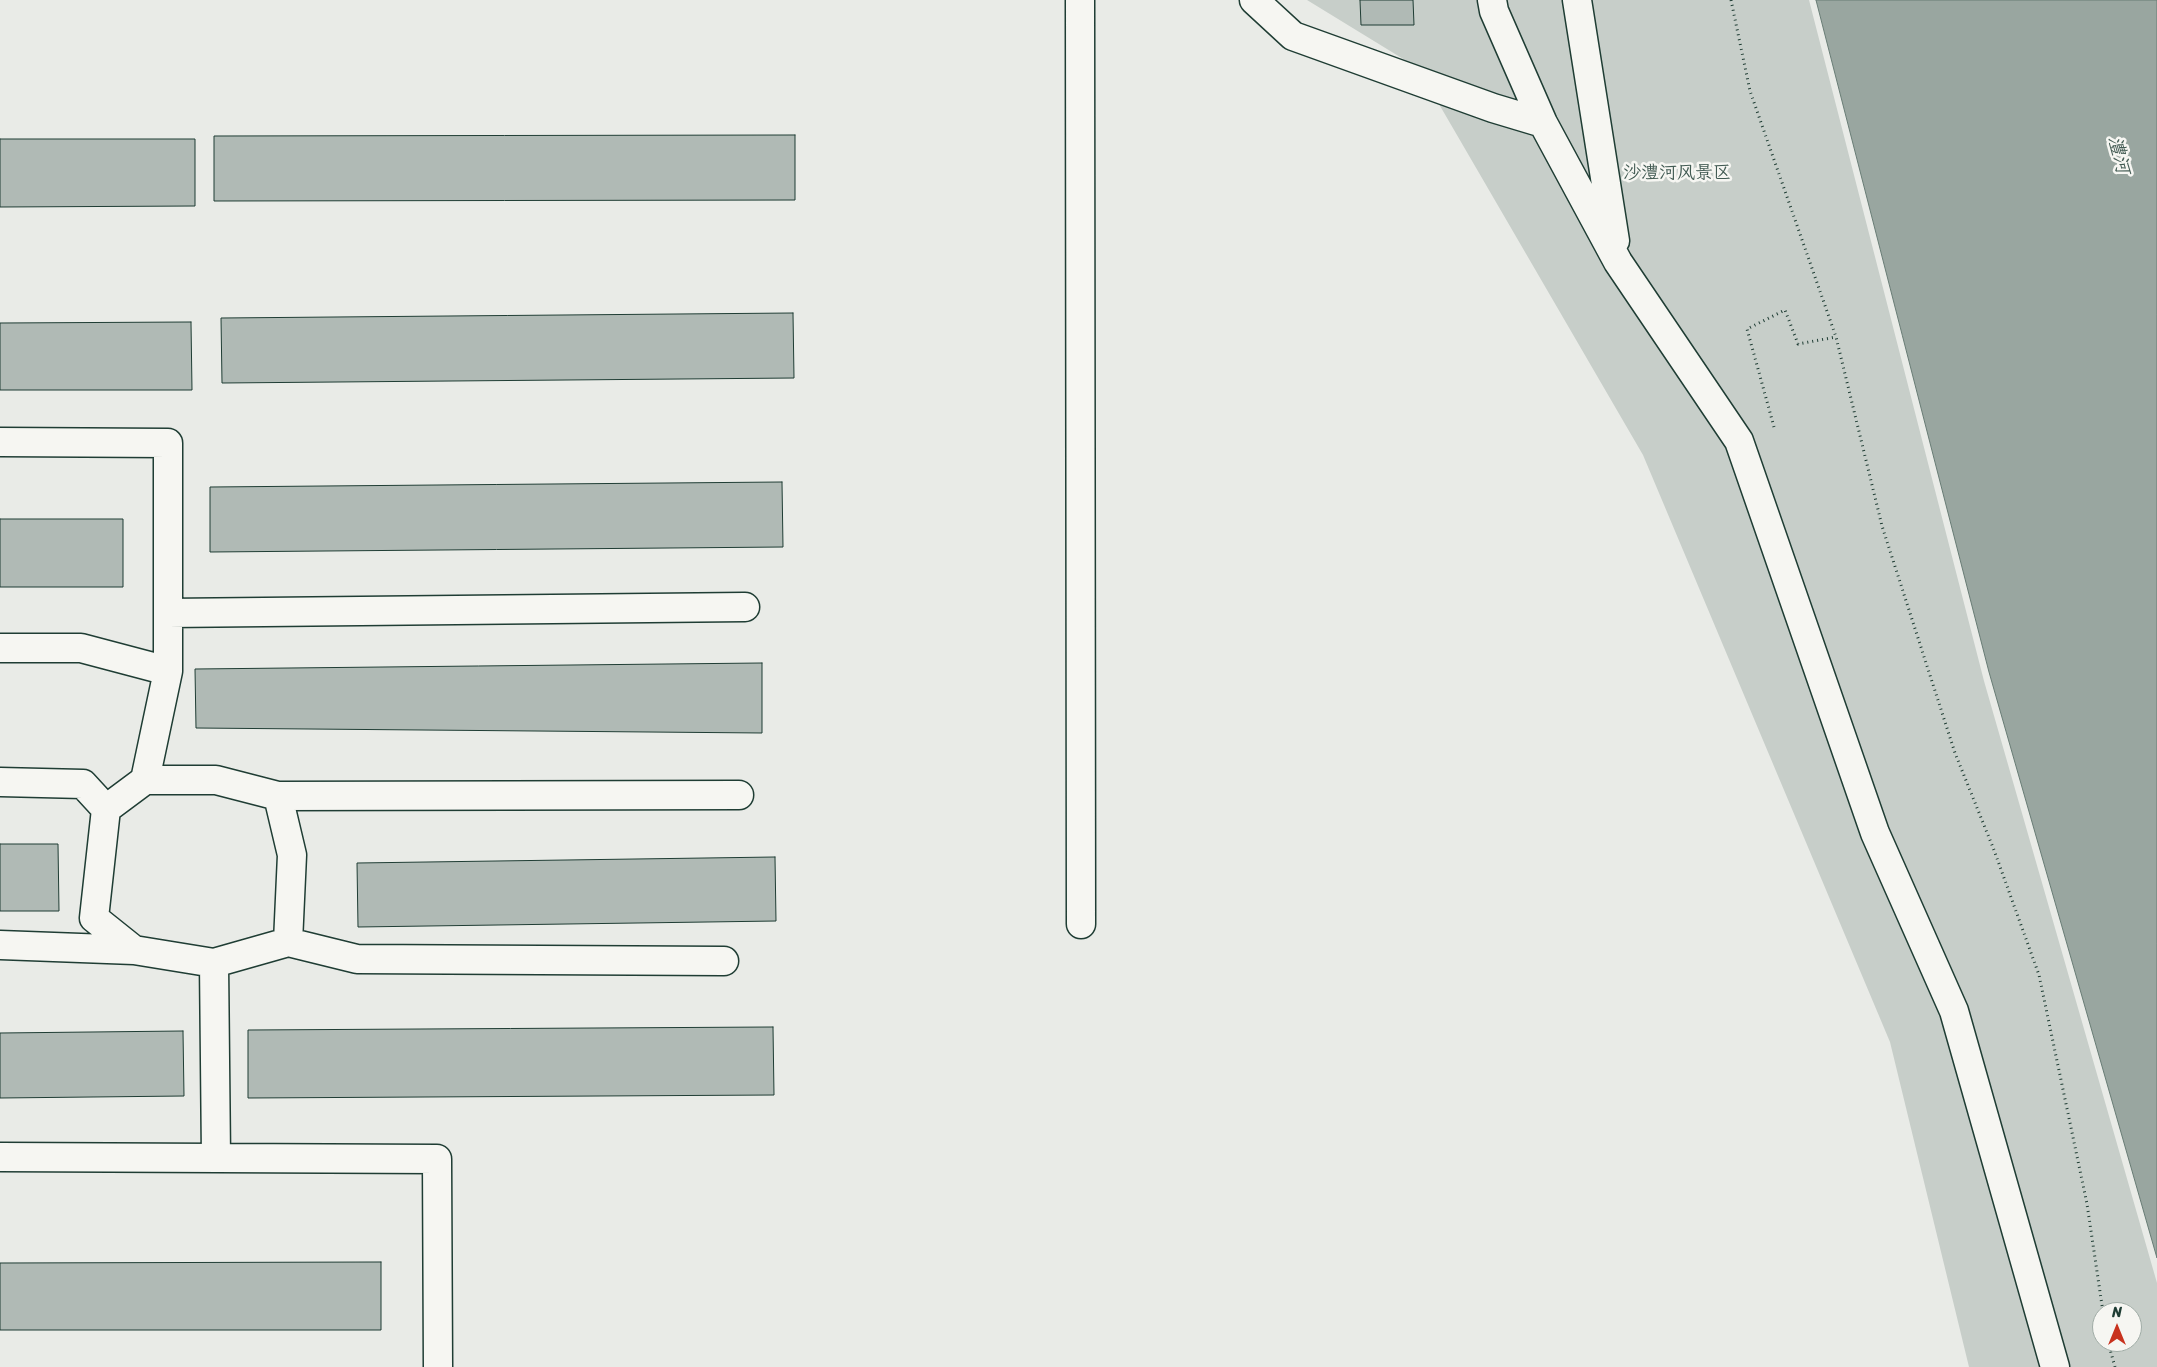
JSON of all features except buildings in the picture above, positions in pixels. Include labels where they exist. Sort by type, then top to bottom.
[{"type":"street","points":[[1080,0],[1082,924]]},
{"type":"street","points":[[1254,0],[1293,36],[1493,108],[1543,123]]},
{"type":"street","points":[[1492,0],[1494,11],[1543,123],[1618,262],[1739,441],[1875,833],[1954,1010],[2055,1367]]},
{"type":"street","points":[[1577,0],[1618,262]]},
{"type":"street","points":[[0,442],[168,443],[168,671],[145,780]]},
{"type":"street","points":[[168,613],[745,607]]},
{"type":"street","points":[[0,648],[81,648],[168,671]]},
{"type":"street","points":[[134,950],[94,918],[106,809],[145,780],[216,780],[278,796],[739,795]]},
{"type":"street","points":[[0,782],[83,784],[106,809]]},
{"type":"street","points":[[278,796],[292,854],[288,942]]},
{"type":"street","points":[[0,945],[134,950],[214,963],[288,942],[357,959],[724,960]]},
{"type":"street","points":[[214,963],[216,1158]]},
{"type":"street","points":[[0,1157],[436,1159],[438,1367]]},
{"type":"path","points":[[1732,0],[1750,91],[1836,337],[1882,526],[1955,753],[1994,850],[2039,975],[2087,1204],[2102,1302]]},
{"type":"path","points":[[1739,441],[1774,428],[1747,328],[1785,310],[1798,344],[1836,337]]},
{"type":"path","points":[[2110,1352],[2114,1367]]},
{"type":"green space","name":"沙澧河风景区","points":[[1307,0],[1809,0],[1984,681],[2157,1283],[2157,1367],[1969,1367],[1890,1042],[1643,455],[1418,68]]},
{"type":"water","name":"澧河","points":[[1816,0],[2157,0],[2157,1258],[1989,672]]}]
